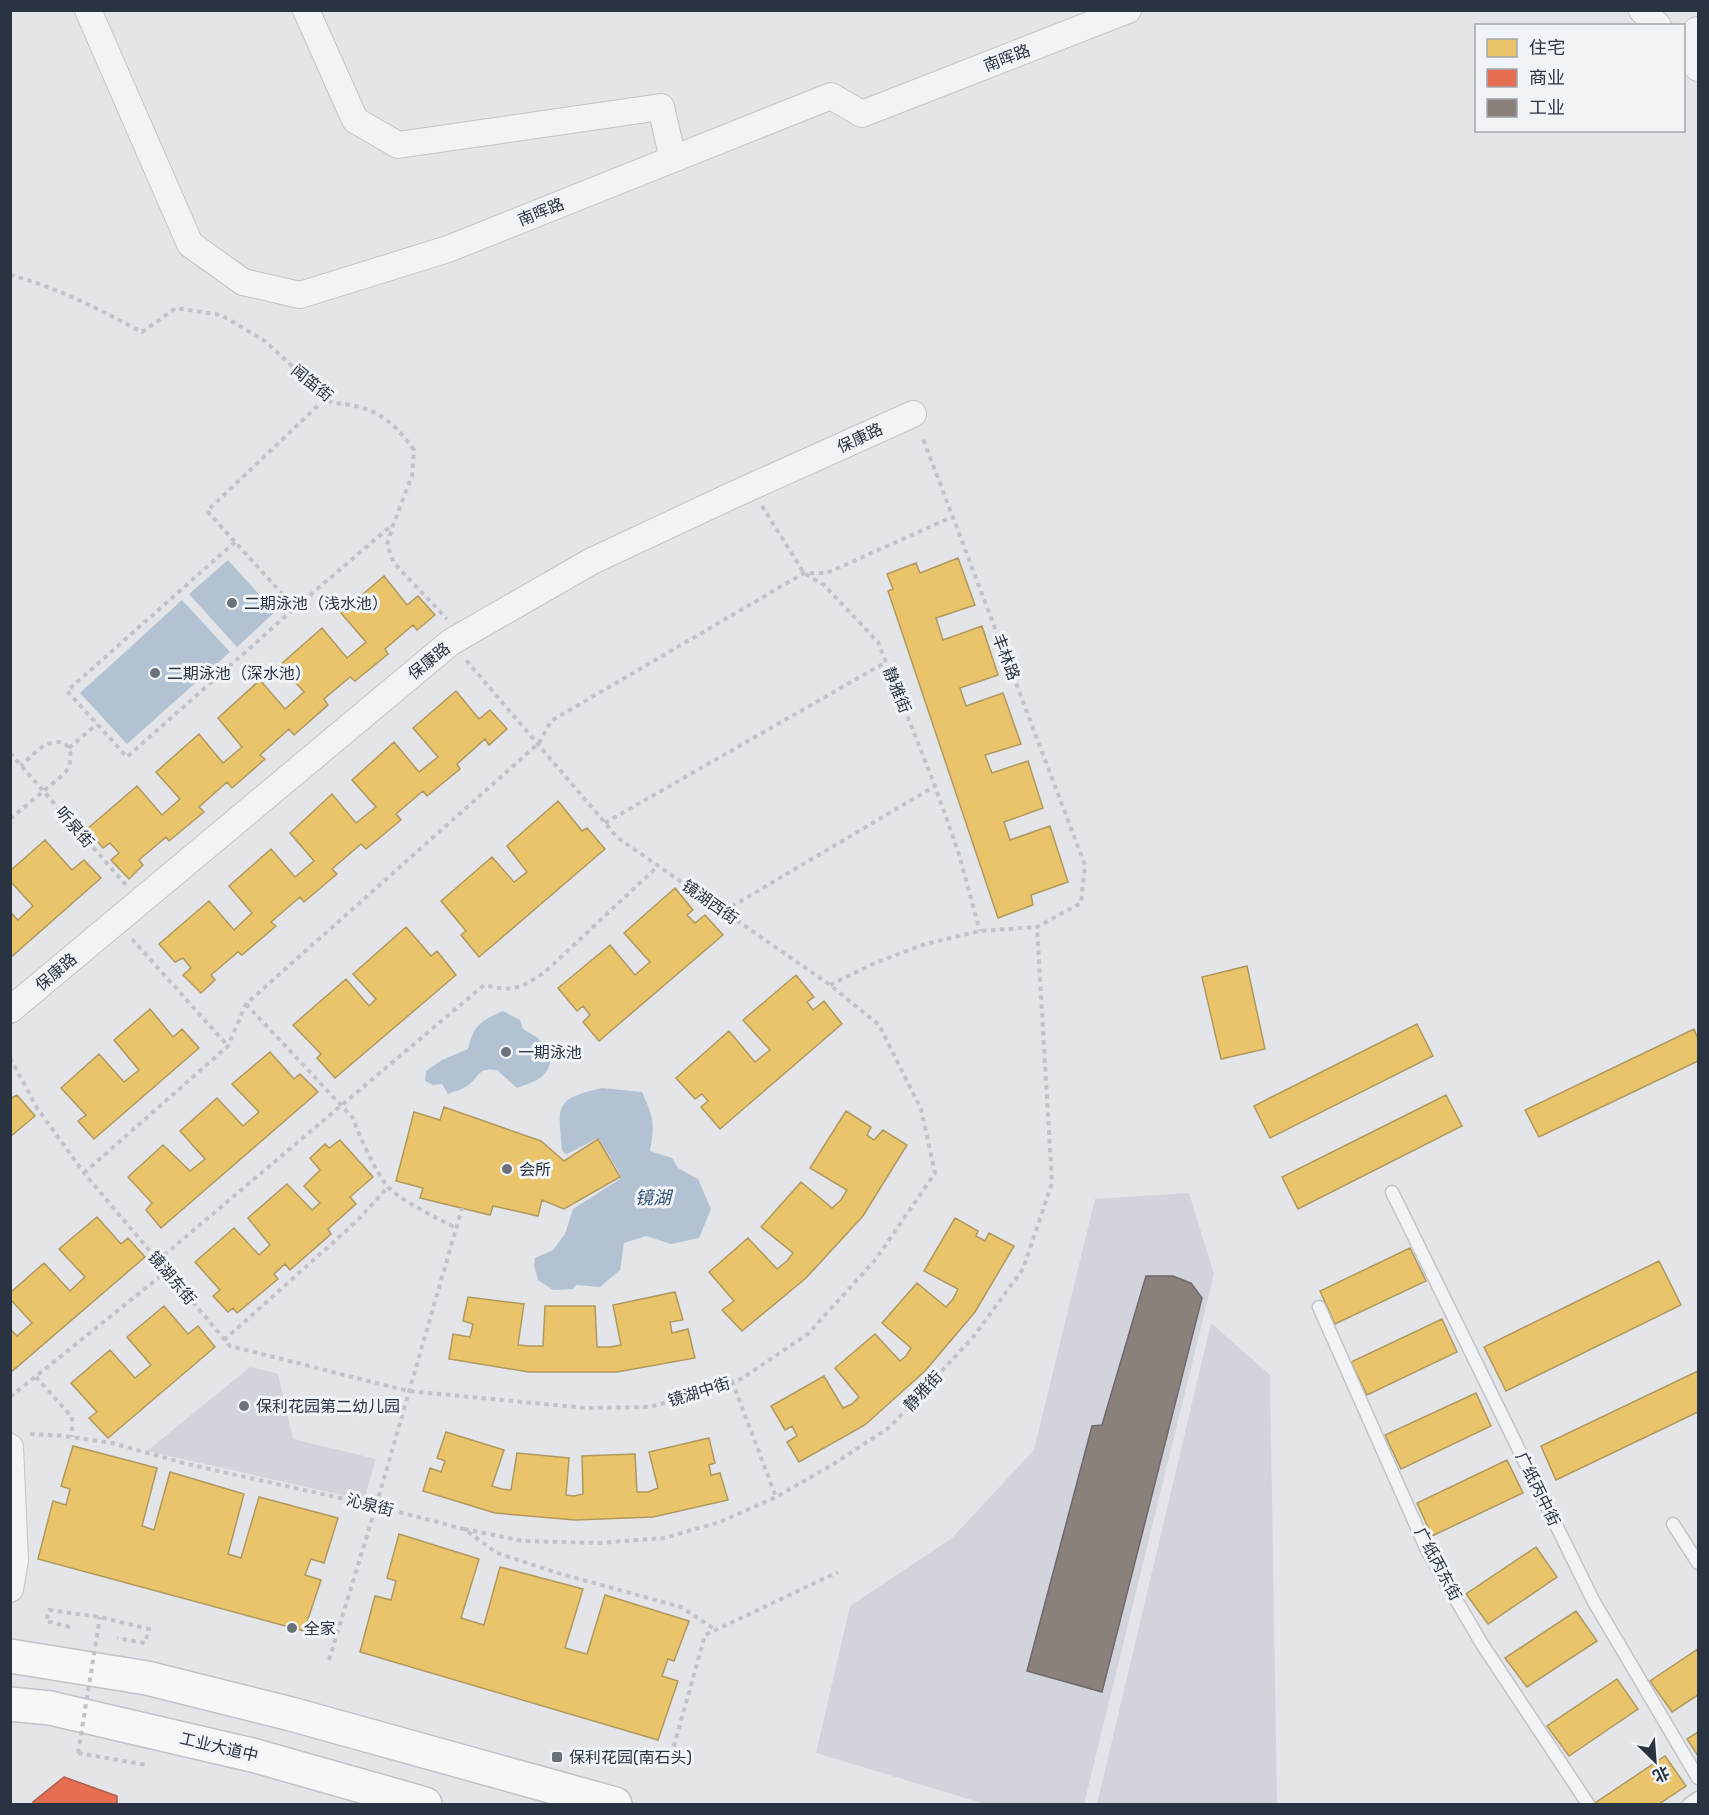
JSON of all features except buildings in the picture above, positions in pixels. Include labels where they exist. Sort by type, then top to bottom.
[{"type":"main road","points":[[10,1656],[147,1678],[291,1714],[615,1804]]},
{"type":"main road","name":"工业大道中","points":[[10,1704],[50,1708],[256,1756],[425,1804]]},
{"type":"street","name":"南晖路","points":[[88,10],[190,244],[243,282],[300,295],[448,249],[831,96],[862,114],[1128,10]]},
{"type":"street","points":[[306,10],[355,120],[398,146],[661,107],[673,159]]},
{"type":"street","points":[[1642,10],[1656,24]]},
{"type":"street","name":"保康路","points":[[10,1010],[456,639],[592,561],[913,414]]},
{"type":"street","points":[[10,1589],[15,1560],[11,1447]]},
{"type":"lane","name":"广纸丙中街","points":[[1392,1191],[1594,1602],[1698,1778]]},
{"type":"lane","name":"广纸丙东街","points":[[1319,1307],[1427,1550],[1482,1644],[1588,1804]]},
{"type":"lane","points":[[1673,1524],[1698,1563]]},
{"type":"lane","points":[[1689,1804],[1698,1798]]},
{"type":"path","name":"闻笛街","points":[[10,275],[69,296],[142,332],[176,308],[221,315],[265,341],[332,403],[377,412],[405,437],[414,450],[412,476],[387,545],[394,563],[456,639]]},
{"type":"path","points":[[295,608],[207,511],[326,398]]},
{"type":"path","name":"丰林路","points":[[913,414],[1084,865],[1081,903],[1036,927]]},
{"type":"path","name":"静雅街","points":[[750,487],[804,573],[824,585],[878,642],[958,851],[980,932]]},
{"type":"path","points":[[84,1173],[228,1046],[246,1004],[539,743],[551,721],[804,573],[827,573],[952,517]]},
{"type":"path","points":[[235,542],[67,691],[126,757],[393,525]]},
{"type":"path","name":"镜湖西街","points":[[456,639],[618,838],[830,985],[879,1025],[921,1109],[936,1173]]},
{"type":"path","points":[[605,823],[886,662]]},
{"type":"path","points":[[69,748],[96,724]]},
{"type":"path","points":[[10,819],[68,770],[72,756],[69,748],[60,742],[53,742],[41,748],[21,765]]},
{"type":"path","name":"听泉街","points":[[10,753],[140,901]]},
{"type":"path","points":[[724,912],[935,786]]},
{"type":"path","points":[[158,1261],[340,1104],[484,985],[503,989],[524,986],[545,972],[658,866]]},
{"type":"path","points":[[116,921],[228,1046]]},
{"type":"path","points":[[830,985],[875,963],[925,944],[980,932],[1036,927]]},
{"type":"path","name":"静雅街","points":[[464,1529],[523,1541],[599,1544],[664,1538],[720,1522],[776,1497],[832,1465],[890,1427],[974,1336],[1023,1269],[1052,1184],[1036,927]]},
{"type":"path","points":[[246,1004],[353,1118],[359,1135],[387,1187],[427,1214],[456,1228]]},
{"type":"path","name":"镜湖东街","points":[[10,1058],[37,1108],[84,1173],[230,1346],[408,1391]]},
{"type":"path","name":"镜湖中街","points":[[408,1391],[586,1408],[651,1407],[741,1379],[808,1334],[876,1259],[936,1173]]},
{"type":"path","points":[[224,1340],[357,1221],[387,1187]]},
{"type":"path","points":[[328,1660],[376,1506],[462,1208]]},
{"type":"path","points":[[10,1397],[167,1271]]},
{"type":"path","points":[[36,1377],[72,1417],[72,1437]]},
{"type":"path","points":[[732,1381],[776,1497]]},
{"type":"path","name":"沁泉街","points":[[11,1447],[28,1434],[112,1443],[187,1464],[376,1506],[464,1529],[497,1553],[561,1574],[681,1607],[716,1630]]},
{"type":"path","points":[[669,1764],[705,1635],[838,1572]]},
{"type":"path","points":[[70,1627],[46,1621],[48,1610],[100,1617],[148,1629],[145,1643],[117,1638]]},
{"type":"path","points":[[100,1617],[78,1754],[147,1765]]},
{"type":"shaded area","points":[[1189,1193],[1214,1274],[1084,1804],[985,1804],[816,1753],[850,1606],[952,1538],[1034,1450],[1095,1199]]},
{"type":"shaded area","points":[[1211,1323],[1270,1375],[1277,1804],[1097,1804]]},
{"type":"shaded area","name":"保利花园第二幼儿园","points":[[250,1367],[278,1374],[293,1439],[376,1459],[364,1500],[147,1451]]},
{"type":"water","name":"二期泳池（浅水池）","points":[[228,560],[275,612],[237,647],[189,594]]},
{"type":"water","name":"二期泳池（深水池）","points":[[182,600],[230,652],[127,744],[80,693]]},
{"type":"water","name":"一期泳池","points":[[503,1011],[520,1020],[523,1029],[538,1038],[551,1058],[544,1075],[517,1088],[497,1070],[491,1069],[482,1071],[471,1083],[448,1094],[442,1084],[433,1085],[425,1081],[426,1071],[442,1060],[468,1049],[479,1025]]},
{"type":"water","name":"镜湖","points":[[602,1088],[642,1092],[652,1121],[653,1134],[650,1151],[672,1158],[678,1168],[698,1179],[711,1209],[699,1238],[671,1244],[646,1236],[624,1243],[620,1270],[600,1287],[576,1285],[573,1289],[553,1290],[538,1280],[534,1265],[535,1258],[553,1250],[565,1234],[573,1209],[620,1179],[620,1174],[599,1139],[567,1154],[562,1150],[560,1114],[563,1106],[575,1096]]},
{"type":"place","name":"二期泳池（浅水池）","points":[[232,603]]},
{"type":"place","name":"二期泳池（深水池）","points":[[155,673]]},
{"type":"place","name":"一期泳池","points":[[506,1052]]},
{"type":"place","name":"会所","points":[[507,1169]]},
{"type":"place","name":"保利花园第二幼儿园","points":[[244,1406]]},
{"type":"place","name":"全家","points":[[292,1628]]},
{"type":"place","name":"保利花园(南石头)","points":[[557,1757]]}]
